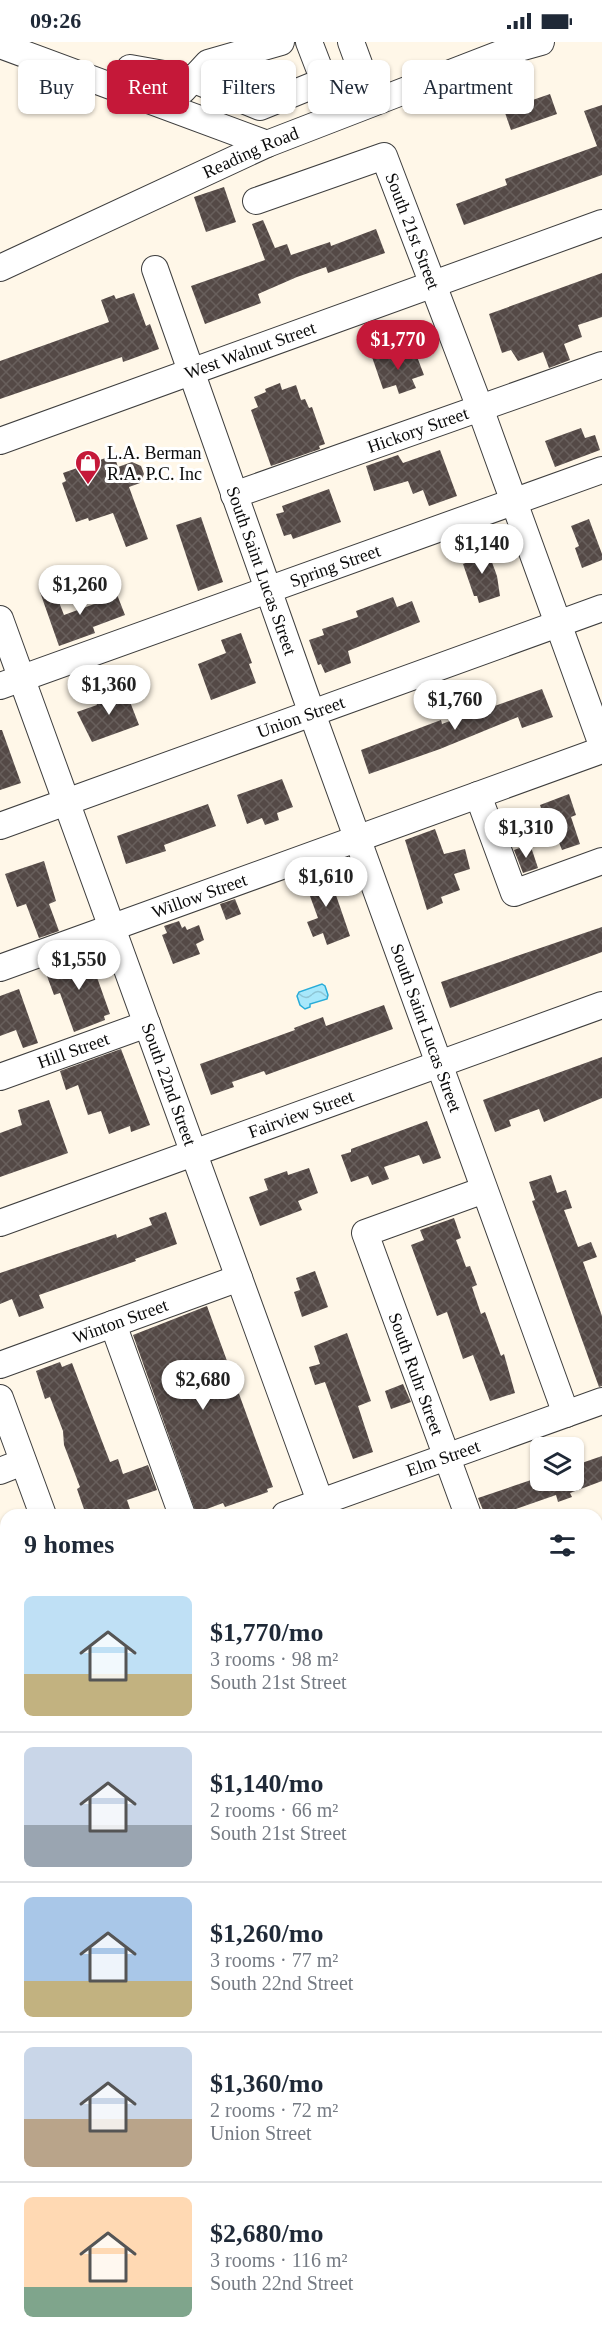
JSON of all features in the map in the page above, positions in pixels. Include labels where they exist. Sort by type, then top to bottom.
[{"type":"street","points":[[189,83],[208,63],[281,42]]},
{"type":"street","points":[[189,79],[260,107],[324,81],[309,42]]},
{"type":"street","points":[[351,42],[358,60]]},
{"type":"street","name":"Reading Road","points":[[390,96],[505,52],[541,42]]},
{"type":"street","points":[[0,45],[107,85]]},
{"type":"street","points":[[300,92],[313,126]]},
{"type":"street","points":[[186,114],[267,144]]},
{"type":"street","name":"Reading Road","points":[[0,268],[267,144],[343,114]]},
{"type":"street","name":"South 21st Street","points":[[256,201],[384,156],[480,408],[602,745]]},
{"type":"street","name":"West Walnut Street","points":[[0,441],[602,223]]},
{"type":"street","name":"South Saint Lucas Street","points":[[154,269],[566,1414]]},
{"type":"street","name":"Hickory Street","points":[[234,495],[602,365]]},
{"type":"street","name":"Spring Street","points":[[11,682],[602,470]]},
{"type":"street","name":"Union Street","points":[[0,826],[602,608]]},
{"type":"street","name":"South 22nd Street","points":[[0,619],[11,682],[67,802],[322,1509]]},
{"type":"street","name":"Willow Street","points":[[0,968],[602,750]]},
{"type":"street","points":[[478,795],[514,893],[602,861]]},
{"type":"street","name":"Fairview Street","points":[[0,1223],[602,1005]]},
{"type":"street","name":"Hill Street","points":[[0,1077],[147,1024]]},
{"type":"street","name":"South Ruhr Street","points":[[466,1509],[365,1233],[484,1190]]},
{"type":"street","name":"Winton Street","points":[[0,1365],[239,1278]]},
{"type":"street","points":[[113,1324],[180,1509]]},
{"type":"street","points":[[0,1398],[12,1466],[39,1509]]},
{"type":"street","name":"Elm Street","points":[[322,1509],[446,1457],[602,1401]]},
{"type":"water","points":[[322,984],[328,995],[327,999],[310,1004],[310,1007],[305,1009],[300,1005],[297,996],[299,992]]},
{"type":"building","points":[[550,94],[557,114],[511,130],[505,114],[534,114],[534,100]]},
{"type":"building","points":[[602,105],[602,175],[464,225],[456,204],[507,185],[505,179],[597,146],[584,111]]},
{"type":"building","points":[[224,187],[236,222],[206,232],[194,197]]},
{"type":"building","points":[[263,220],[275,248],[287,244],[291,255],[330,242],[331,246],[376,229],[385,253],[328,273],[326,267],[297,277],[258,294],[261,303],[205,324],[191,286],[265,260],[252,224]]},
{"type":"building","points":[[602,273],[602,317],[578,325],[582,337],[564,344],[570,360],[549,368],[543,352],[518,361],[511,350],[502,353],[489,314]]},
{"type":"building","points":[[134,293],[146,326],[150,324],[159,349],[123,362],[122,357],[0,399],[0,361],[109,322],[101,300],[114,295],[116,299]]},
{"type":"building","points":[[394,349],[397,361],[416,354],[424,375],[412,379],[416,388],[399,394],[396,385],[383,389],[372,357]]},
{"type":"building","points":[[280,383],[282,390],[296,385],[301,400],[305,399],[309,408],[312,407],[325,444],[319,446],[320,449],[271,466],[251,410],[258,407],[254,397],[266,392],[265,389]]},
{"type":"building","points":[[581,428],[585,438],[595,435],[600,450],[555,467],[545,441]]},
{"type":"building","points":[[440,450],[457,496],[429,506],[423,490],[413,494],[408,481],[374,491],[366,466],[398,455],[403,463]]},
{"type":"building","points":[[114,455],[118,467],[132,462],[141,466],[144,474],[140,483],[129,487],[148,539],[126,547],[113,513],[89,521],[88,518],[76,522],[62,483],[66,481],[63,473]]},
{"type":"building","points":[[329,489],[341,522],[293,539],[291,534],[284,536],[276,514],[284,512],[282,506]]},
{"type":"building","points":[[201,517],[223,582],[198,591],[176,525]]},
{"type":"building","points":[[589,519],[602,554],[602,560],[582,568],[575,548],[579,546],[571,526]]},
{"type":"building","points":[[486,546],[497,576],[500,596],[479,603],[477,596],[474,596],[463,564],[468,562],[465,553]]},
{"type":"building","points":[[53,587],[64,615],[97,603],[96,599],[116,592],[125,615],[93,627],[95,633],[59,646],[40,592]]},
{"type":"building","points":[[393,597],[397,607],[412,601],[420,622],[348,651],[351,663],[325,673],[321,664],[318,665],[309,640],[324,635],[322,629],[358,617],[356,611]]},
{"type":"building","points":[[241,633],[252,663],[249,664],[256,683],[211,700],[198,664],[226,653],[221,640]]},
{"type":"building","points":[[125,689],[139,725],[92,742],[77,712],[97,705],[94,697],[110,690],[111,694]]},
{"type":"building","points":[[542,689],[553,717],[522,728],[518,717],[440,749],[369,774],[361,750],[441,720],[442,724]]},
{"type":"building","points":[[0,730],[2,730],[21,783],[0,790]]},
{"type":"building","points":[[282,779],[293,807],[277,813],[279,820],[265,825],[262,818],[247,824],[237,795]]},
{"type":"building","points":[[569,794],[576,815],[571,817],[580,844],[562,850],[558,840],[552,842],[540,805]]},
{"type":"building","points":[[208,804],[216,826],[164,845],[166,851],[126,864],[117,836]]},
{"type":"building","points":[[435,829],[444,854],[465,849],[470,869],[454,874],[460,890],[441,897],[443,903],[427,910],[405,840]]},
{"type":"building","points":[[530,844],[538,868],[523,873],[514,850]]},
{"type":"building","points":[[44,861],[56,901],[49,904],[59,931],[39,938],[26,904],[17,907],[5,874]]},
{"type":"building","points":[[327,869],[350,936],[327,945],[323,933],[313,937],[307,922],[318,918],[303,877]]},
{"type":"building","points":[[235,899],[241,914],[226,920],[220,904]]},
{"type":"building","points":[[179,921],[182,928],[185,926],[187,930],[199,925],[204,940],[196,944],[200,954],[173,964],[162,935],[167,933],[164,926]]},
{"type":"building","points":[[602,927],[602,952],[450,1008],[441,982]]},
{"type":"building","points":[[88,952],[110,1014],[104,1016],[105,1020],[74,1032],[60,993],[54,995],[44,968]]},
{"type":"building","points":[[19,989],[38,1043],[23,1048],[16,1030],[0,1036],[0,996]]},
{"type":"building","points":[[384,1005],[393,1029],[266,1075],[264,1071],[232,1082],[234,1087],[211,1095],[200,1064],[295,1030],[294,1028],[323,1017],[326,1026]]},
{"type":"building","points":[[121,1049],[150,1125],[131,1132],[130,1126],[109,1134],[101,1111],[88,1115],[78,1085],[66,1090],[60,1071]]},
{"type":"building","points":[[602,1057],[602,1098],[544,1122],[539,1109],[509,1120],[511,1126],[495,1132],[483,1100]]},
{"type":"building","points":[[49,1100],[68,1153],[0,1177],[0,1133],[22,1125],[18,1110]]},
{"type":"building","points":[[427,1121],[441,1158],[423,1164],[419,1155],[384,1167],[389,1179],[372,1185],[368,1176],[351,1182],[341,1155],[351,1152],[351,1149]]},
{"type":"building","points":[[309,1168],[318,1193],[298,1201],[302,1210],[260,1226],[249,1197],[268,1190],[264,1179],[287,1171],[288,1175]]},
{"type":"building","points":[[551,1175],[557,1193],[566,1190],[572,1208],[564,1210],[578,1247],[591,1242],[597,1257],[583,1262],[602,1316],[602,1386],[599,1387],[532,1201],[535,1200],[529,1182]]},
{"type":"building","points":[[166,1212],[177,1244],[39,1295],[44,1308],[19,1317],[12,1299],[0,1304],[0,1273],[116,1234],[117,1238],[152,1225],[149,1218]]},
{"type":"building","points":[[454,1218],[461,1238],[456,1240],[466,1267],[470,1266],[477,1285],[472,1287],[481,1314],[485,1312],[501,1356],[504,1354],[515,1393],[490,1401],[473,1355],[463,1359],[447,1312],[437,1316],[411,1245],[424,1240],[420,1230]]},
{"type":"building","points":[[315,1271],[328,1307],[302,1317],[294,1292],[300,1290],[296,1278]]},
{"type":"building","points":[[207,1306],[273,1487],[267,1489],[268,1492],[225,1507],[223,1503],[207,1509],[195,1509],[133,1335]]},
{"type":"building","points":[[347,1333],[371,1401],[358,1406],[373,1452],[353,1459],[325,1382],[315,1385],[309,1367],[320,1364],[314,1346]]},
{"type":"building","points":[[60,1362],[62,1367],[72,1363],[110,1462],[118,1459],[123,1474],[148,1465],[157,1490],[127,1500],[130,1509],[84,1509],[77,1489],[80,1487],[64,1445],[63,1431],[50,1397],[45,1399],[36,1371]]},
{"type":"building","points":[[403,1384],[411,1402],[391,1409],[385,1391]]},
{"type":"building","points":[[602,1456],[602,1481],[584,1488],[584,1462]]},
{"type":"building","points":[[530,1480],[530,1491],[575,1491],[570,1493],[572,1497],[558,1502],[556,1495],[516,1509],[483,1509],[478,1498]]},
{"type":"place","name":"L.A. Berman R.A. P.C. Inc","points":[[88,486]]}]
